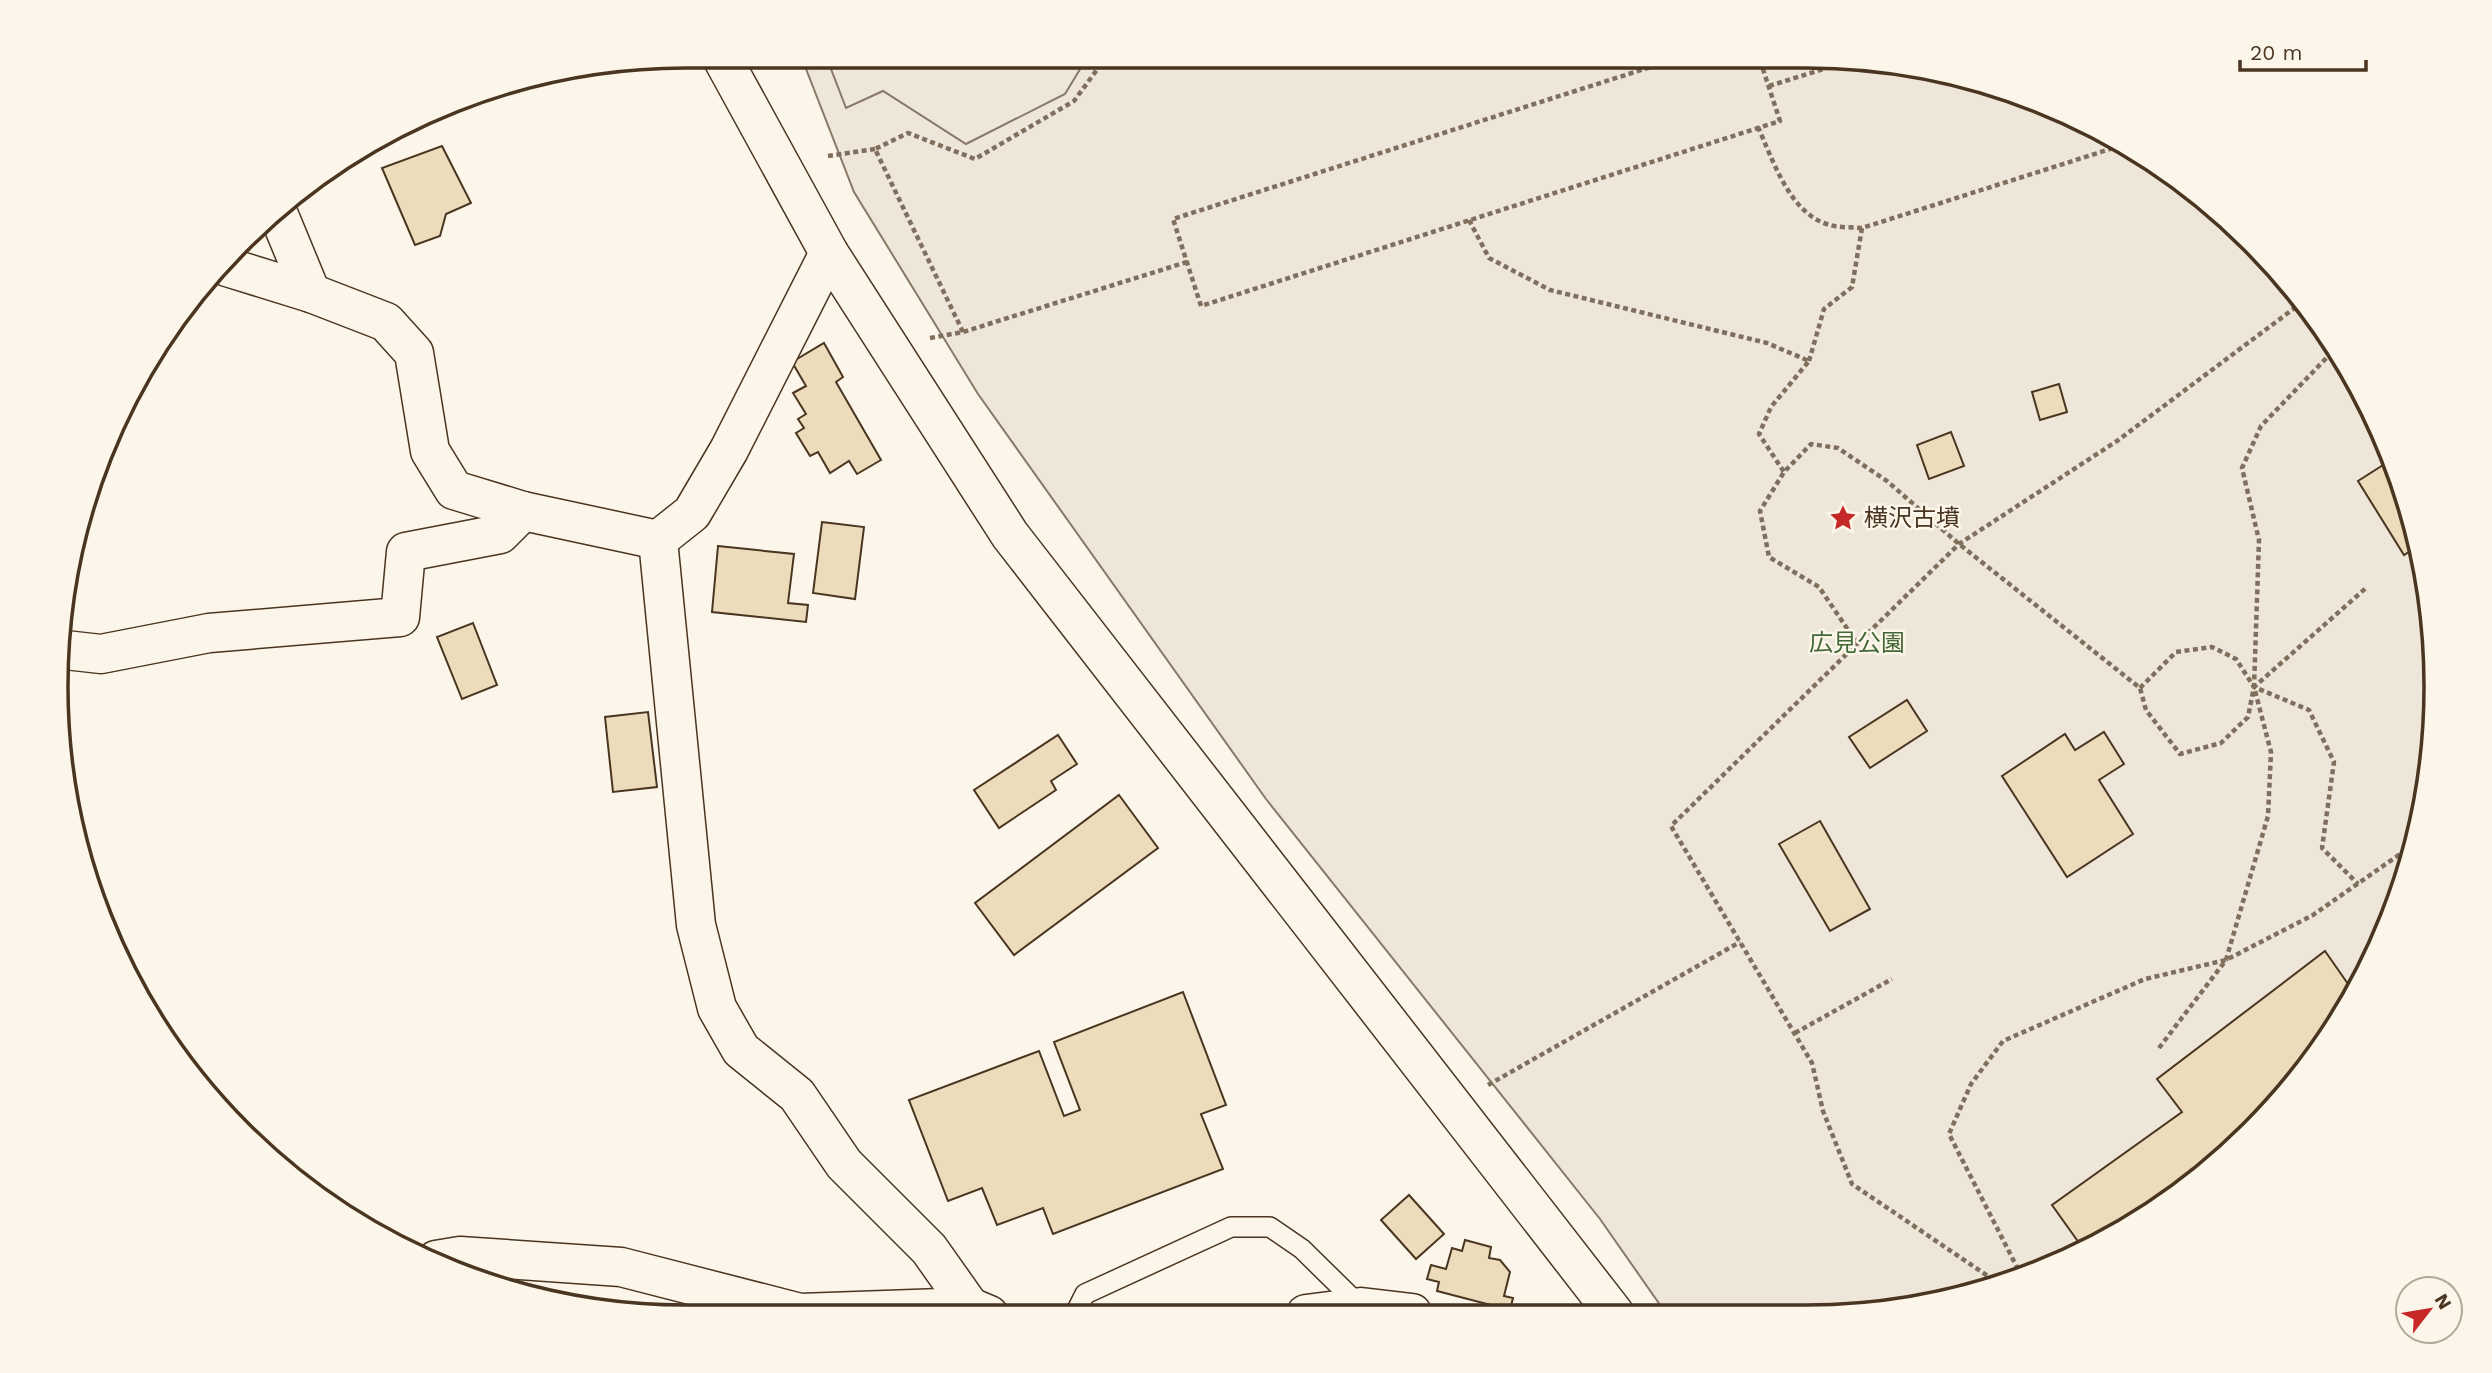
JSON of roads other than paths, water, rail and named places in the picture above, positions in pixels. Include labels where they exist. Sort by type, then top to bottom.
[{"type":"street","points":[[728,68],[829,253],[1010,535],[1609,1305]]},
{"type":"street","points":[[281,220],[311,292]]},
{"type":"street","points":[[658,540],[692,513],[729,450],[829,253]]},
{"type":"street","points":[[232,268],[311,292],[386,322],[414,353],[430,451],[454,490],[523,511],[658,540]]},
{"type":"street","points":[[70,651],[102,654],[209,633],[400,617],[406,552],[500,534],[523,511]]},
{"type":"street","points":[[658,540],[696,925],[717,1007],[741,1050],[797,1095],[844,1164],[929,1249],[953,1305]]},
{"type":"street","points":[[449,1257],[621,1267],[769,1305]]},
{"type":"lane","points":[[1079,1305],[1086,1294],[1231,1227],[1270,1227],[1302,1249],[1359,1305]]},
{"type":"place","name":"横沢古墳","points":[[1843,518]]},
{"type":"park label","name":"広見公園","points":[[1857,643]]}]
